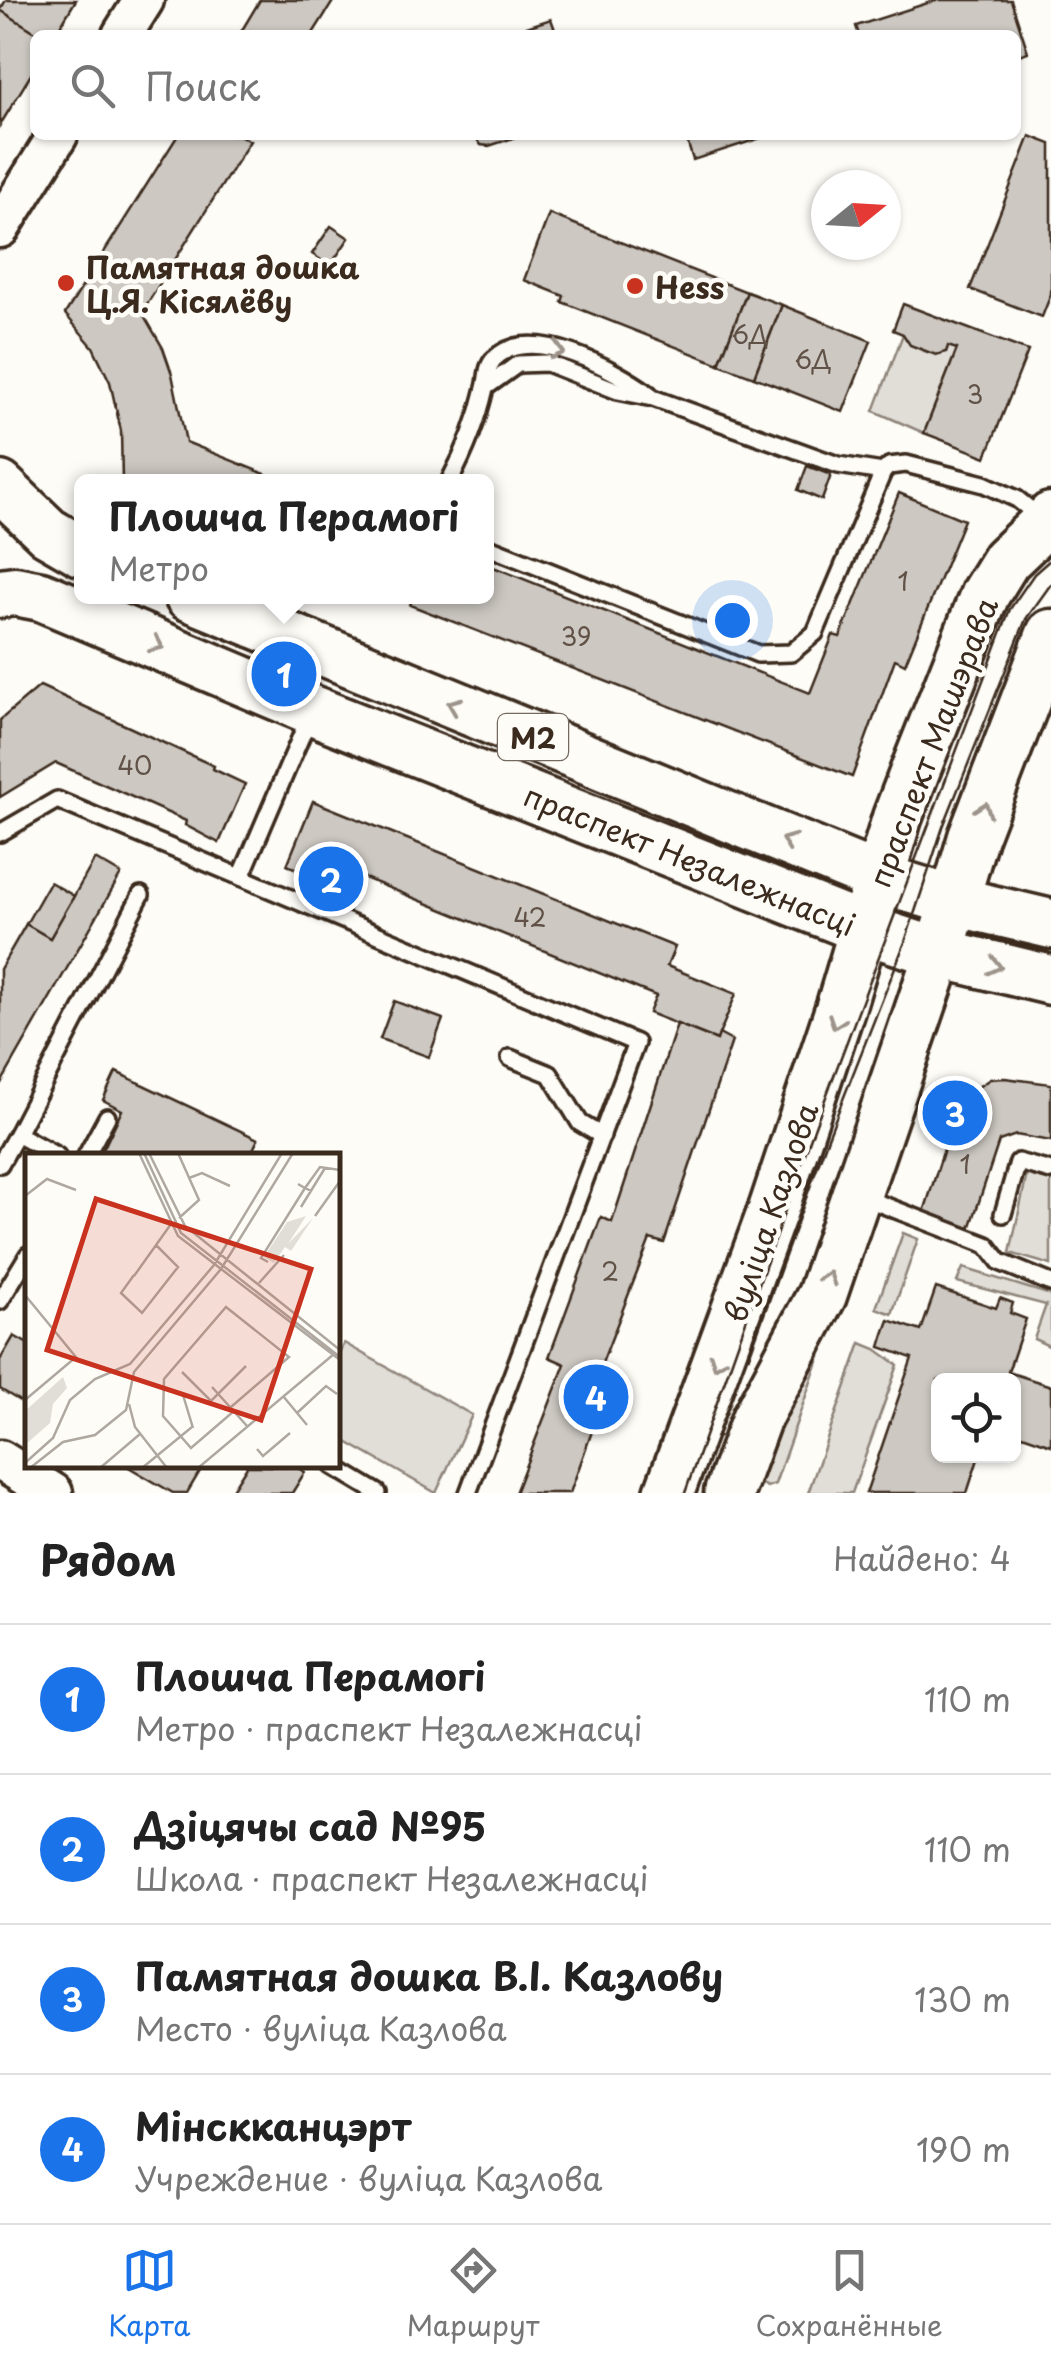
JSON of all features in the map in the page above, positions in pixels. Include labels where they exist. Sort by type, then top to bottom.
[{"type":"main road","points":[[0,486],[48,532],[74,546]]},
{"type":"main road","name":"праспект Машэрава","points":[[864,929],[899,813],[985,594],[1006,560],[1048,519]]},
{"type":"main road","name":"праспект Незалежнасці","points":[[0,593],[15,591],[41,596],[312,710],[864,929],[1051,980]]},
{"type":"main road","name":"праспект Незалежнасці","points":[[209,604],[878,878],[1051,924]]},
{"type":"main road","points":[[729,1493],[756,1419],[822,1295],[939,952],[973,837],[1051,634]]},
{"type":"main road","name":"вуліца Казлова","points":[[669,1493],[774,1207],[864,929]]},
{"type":"street","points":[[125,30],[144,0]]},
{"type":"street","points":[[6,203],[54,140]]},
{"type":"street","points":[[0,1460],[53,1493]]},
{"type":"lane","points":[[452,474],[486,387],[504,372],[531,362],[547,364],[618,391],[654,398],[838,465],[883,472]]},
{"type":"lane","points":[[494,549],[758,654],[790,653],[815,633],[883,472],[889,466],[906,464],[984,484],[1048,519]]},
{"type":"lane","points":[[241,877],[312,710]]},
{"type":"lane","points":[[0,833],[57,800],[636,1043],[468,1493]]},
{"type":"lane","points":[[0,1164],[141,896]]},
{"type":"lane","points":[[510,1058],[550,1074],[580,1123],[602,1136]]},
{"type":"lane","points":[[88,1153],[107,1118]]},
{"type":"lane","points":[[17,1134],[52,1153]]},
{"type":"lane","points":[[1003,1214],[1018,1162],[1051,1171]]},
{"type":"lane","points":[[856,1195],[987,1246],[1000,1262],[1051,1283]]},
{"type":"lane","points":[[0,1301],[22,1276]]},
{"type":"lane","points":[[336,1468],[378,1493]]},
{"type":"shaded area","points":[[903,334],[927,352],[946,352],[948,346],[957,349],[924,433],[874,411]]},
{"type":"shaded area","points":[[1027,1174],[1051,1181],[1051,1265],[1010,1253]]},
{"type":"shaded area","points":[[903,1233],[918,1239],[892,1314],[876,1308]]},
{"type":"shaded area","points":[[963,1268],[1051,1295],[1051,1347],[1034,1339],[1046,1305],[957,1282]]},
{"type":"shaded area","points":[[835,1313],[775,1484],[767,1487],[750,1479]]},
{"type":"shaded area","points":[[344,1343],[472,1415],[436,1493],[340,1438],[340,1351]]},
{"type":"shaded area","points":[[861,1343],[898,1365],[852,1493],[808,1493]]},
{"type":"building","points":[[6,0],[76,0],[58,30],[32,30],[0,10]]},
{"type":"building","points":[[260,0],[334,0],[315,30],[242,30]]},
{"type":"building","points":[[937,0],[1011,0],[1021,30],[857,30],[856,26]]},
{"type":"building","points":[[0,10],[32,30],[30,76],[0,125]]},
{"type":"building","points":[[551,19],[555,30],[517,30]]},
{"type":"building","points":[[1021,31],[1028,52],[1021,54]]},
{"type":"building","points":[[1030,136],[1051,144],[1051,294],[1042,317],[970,289]]},
{"type":"building","points":[[175,140],[250,141],[142,312],[163,348],[172,374],[186,442],[265,474],[122,474],[121,431],[110,382],[93,347],[65,314]]},
{"type":"building","points":[[478,140],[507,140],[489,146]]},
{"type":"building","points":[[687,140],[755,140],[693,160]]},
{"type":"building","name":"Hess","points":[[549,214],[747,292],[719,364],[562,302],[564,296],[524,280]]},
{"type":"building","points":[[331,226],[349,238],[330,266],[312,254]]},
{"type":"building","points":[[747,292],[782,305],[754,377],[719,364]]},
{"type":"building","points":[[903,304],[1028,351],[986,457],[924,433],[957,349],[948,346],[946,352],[936,355],[910,345],[903,334],[893,330]]},
{"type":"building","name":"Hess","points":[[782,305],[871,341],[843,412],[754,377]]},
{"type":"building","points":[[807,466],[831,475],[822,500],[798,490]]},
{"type":"building","points":[[899,493],[964,520],[905,664],[895,659],[852,777],[410,605],[494,604],[494,567],[810,693],[833,635],[840,637]]},
{"type":"building","points":[[40,686],[245,784],[219,843],[185,825],[186,821],[56,763],[0,797],[0,720]]},
{"type":"building","points":[[313,801],[675,947],[667,966],[736,994],[717,1040],[649,1013],[656,996],[362,877],[356,893],[287,865]]},
{"type":"building","points":[[95,859],[121,874],[0,1085],[0,969],[26,924],[50,938]]},
{"type":"building","points":[[50,882],[74,896],[50,938],[26,924]]},
{"type":"building","points":[[394,1001],[443,1019],[429,1057],[380,1039]]},
{"type":"building","points":[[677,1024],[717,1040],[719,1034],[732,1041],[664,1243],[650,1239],[597,1376],[610,1381],[570,1493],[515,1493],[565,1364],[549,1357],[601,1217],[612,1222]]},
{"type":"building","points":[[116,1072],[258,1139],[251,1153],[101,1153],[122,1110],[103,1100]]},
{"type":"building","points":[[990,1079],[1051,1084],[1051,1141],[1016,1135],[999,1141],[970,1229],[924,1212],[956,1111],[978,1087]]},
{"type":"building","points":[[936,1288],[996,1308],[1000,1298],[1013,1303],[1010,1313],[1026,1319],[1008,1372],[1011,1373],[931,1373],[931,1463],[977,1463],[967,1493],[866,1493],[912,1358],[880,1347],[884,1334],[889,1320],[921,1331]]},
{"type":"building","points":[[14,1336],[25,1342],[25,1404],[0,1389],[0,1360]]},
{"type":"building","points":[[1021,1376],[1051,1386],[1051,1445],[1021,1434]]},
{"type":"building","points":[[130,1468],[202,1468],[187,1493],[173,1493]]},
{"type":"building","points":[[246,1468],[298,1468],[305,1472],[292,1493],[230,1493]]},
{"type":"tram line","points":[[685,1493],[812,1134],[1010,609],[1034,574],[1051,559]]},
{"type":"tram line","points":[[749,1356],[827,1140],[905,942],[943,827],[1026,619],[1051,584]]},
{"type":"place","name":"Памятная дошка Ц.Я. Кісялёву","points":[[66,283]]},
{"type":"place","name":"Hess","points":[[635,286]]},
{"type":"place","name":"Плошча Перамогі","points":[[284,674]]},
{"type":"place","name":"Дзіцячы сад №95","points":[[331,879]]},
{"type":"place","name":"Памятная дошка В.І. Казлову","points":[[955,1113]]},
{"type":"place","name":"Мінскканцэрт","points":[[596,1397]]}]
